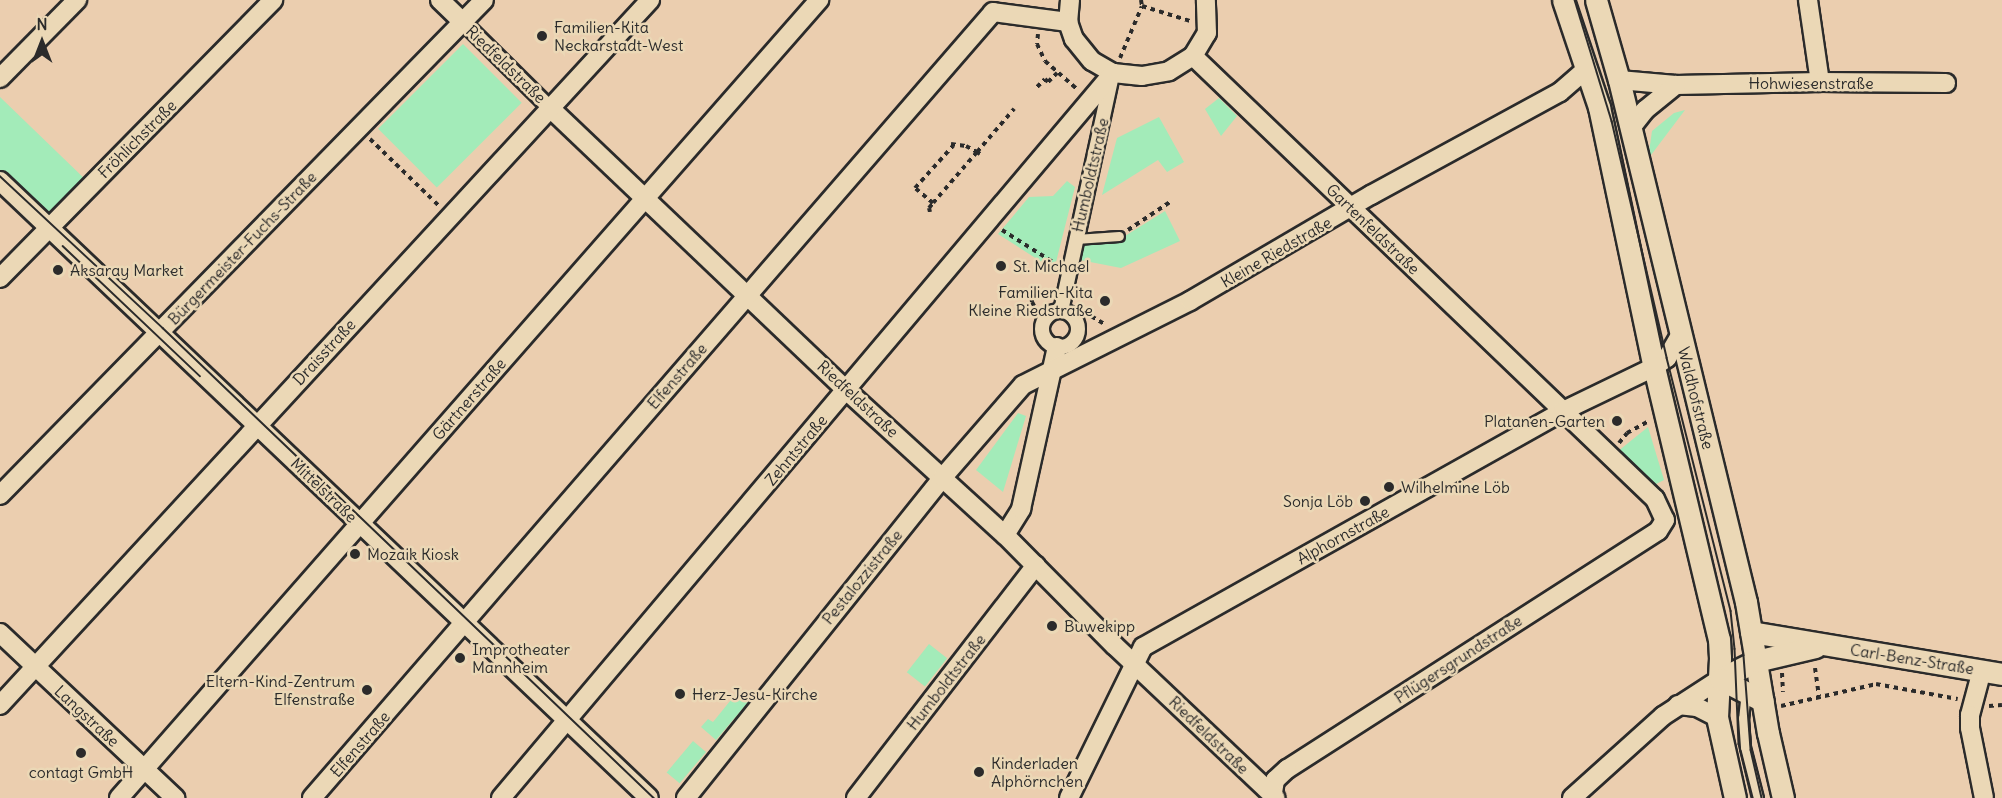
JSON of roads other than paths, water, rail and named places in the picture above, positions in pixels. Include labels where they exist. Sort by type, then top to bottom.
[{"type":"street","points":[[0,78],[76,0]]},
{"type":"street","name":"Fröhlichstraße","points":[[0,279],[273,0]]},
{"type":"street","name":"Riedfeldstraße","points":[[440,0],[846,390],[1005,535],[1134,664],[1273,797]]},
{"type":"street","name":"Bürgermeister-Fuchs-Straße","points":[[0,495],[484,0]]},
{"type":"street","name":"Draisstraße","points":[[0,705],[650,0]]},
{"type":"street","name":"Gärtnerstraße","points":[[119,798],[819,0]]},
{"type":"street","points":[[1070,0],[1068,22],[1074,39],[1092,61],[1113,73],[1142,76],[1169,71],[1193,56],[1206,33],[1206,0]]},
{"type":"street","name":"Waldhofstraße","points":[[1563,0],[1579,76],[1599,107],[1654,367],[1719,639],[1720,679],[1717,717],[1736,798]]},
{"type":"street","name":"Waldhofstraße","points":[[1596,0],[1631,128],[1746,602],[1783,798]]},
{"type":"street","points":[[1808,0],[1820,82]]},
{"type":"street","name":"Elfenstraße","points":[[312,798],[993,12],[1068,22]]},
{"type":"street","name":"Gartenfeldstraße","points":[[1193,56],[1654,499],[1665,520],[1658,531]]},
{"type":"street","name":"Zehntstraße","points":[[501,798],[1113,73]]},
{"type":"street","name":"Humboldtstraße","points":[[1062,305],[1113,73]]},
{"type":"street","name":"Kleine Riedstraße","points":[[1052,369],[1190,301],[1371,195],[1560,92],[1579,76]]},
{"type":"street","name":"Hohwiesenstraße","points":[[1619,80],[1676,85],[1820,82],[1946,83]]},
{"type":"street","points":[[1631,128],[1645,110],[1676,85]]},
{"type":"street","name":"Mittelstraße","points":[[0,181],[359,525],[649,798]]},
{"type":"street","points":[[1062,305],[1074,316],[1078,334],[1072,344],[1058,347],[1045,339],[1043,322],[1062,305]]},
{"type":"street","name":"Alphornstraße","points":[[1069,798],[1143,646],[1563,411],[1654,367],[1667,358],[1681,334]]},
{"type":"street","points":[[1005,535],[1021,509],[1058,347]]},
{"type":"street","name":"Pestalozzistraße","points":[[686,798],[943,477],[1023,385],[1052,369]]},
{"type":"street","name":"Pflügersgrundstraße","points":[[1273,797],[1275,780],[1287,769],[1658,531]]},
{"type":"street","name":"Humboldtstraße","points":[[856,798],[1036,565]]},
{"type":"street","name":"Carl-Benz-Straße","points":[[1751,632],[1798,638],[1821,646],[1992,672]]},
{"type":"street","name":"Langstraße","points":[[0,633],[175,798]]},
{"type":"street","points":[[1719,639],[1756,661]]},
{"type":"street","name":"Carl-Benz-Straße","points":[[1720,679],[1756,661],[1821,646]]},
{"type":"street","points":[[1984,798],[1970,728],[1973,702],[1992,672]]},
{"type":"street","points":[[1572,798],[1678,705],[1720,679],[1763,700]]},
{"type":"street","points":[[1678,705],[1697,707],[1717,717]]},
{"type":"lane","points":[[1076,239],[1119,236]]},
{"type":"lane","points":[[1758,798],[1745,747],[1743,718],[1763,700]]},
{"type":"tram line","points":[[1575,0],[1612,121],[1667,358],[1731,611],[1739,744],[1752,798]]},
{"type":"tram line","points":[[0,176],[163,328],[654,798]]},
{"type":"tram line","points":[[63,246],[200,376]]},
{"type":"tram line","points":[[1744,656],[1751,750],[1762,798]]},
{"type":"place","name":"Familien-Kita Neckarstadt-West","points":[[542,36]]},
{"type":"place","name":"St. Michael","points":[[1001,266]]},
{"type":"place","name":"Aksaray Market","points":[[58,270]]},
{"type":"place","name":"Familien-Kita Kleine Riedstraße","points":[[1105,301]]},
{"type":"place","name":"Platanen-Garten","points":[[1617,421]]},
{"type":"place","name":"Wilhelmine Löb","points":[[1389,487]]},
{"type":"place","name":"Sonja Löb","points":[[1365,501]]},
{"type":"place","name":"Mozaik Kiosk","points":[[355,554]]},
{"type":"place","name":"Buwekipp","points":[[1052,626]]},
{"type":"place","name":"Improtheater Mannheim","points":[[460,658]]},
{"type":"place","name":"Eltern-Kind-Zentrum Elfenstraße","points":[[367,690]]},
{"type":"place","name":"Herz-Jesu-Kirche","points":[[680,694]]},
{"type":"place","name":"contagt GmbH","points":[[81,753]]},
{"type":"place","name":"Kinderladen Alphörnchen","points":[[979,772]]}]
